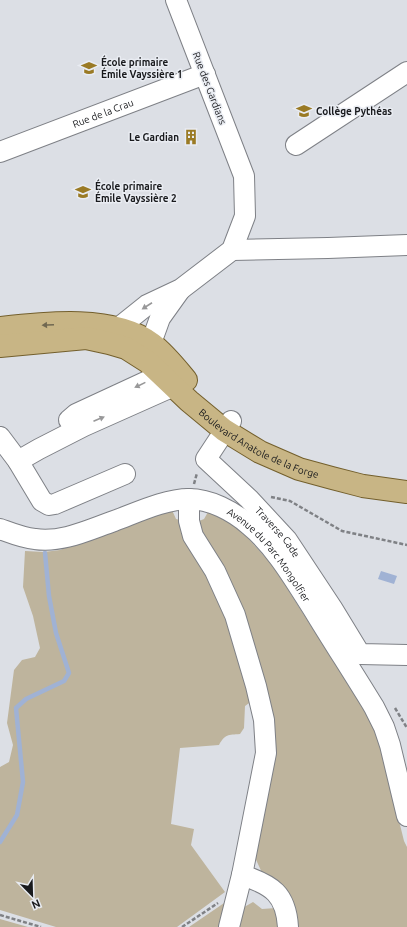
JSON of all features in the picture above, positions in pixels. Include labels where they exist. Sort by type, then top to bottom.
[{"type":"main road","points":[[0,328],[87,323],[113,336]]},
{"type":"main road","points":[[0,346],[132,333],[146,350],[172,375]]},
{"type":"main road","name":"Boulevard Anatole de la Forge","points":[[172,375],[189,402],[228,426],[260,452],[299,469],[332,478],[363,486],[407,492]]},
{"type":"main road","name":"Boulevard Anatole de la Forge","points":[[172,375],[194,389],[228,426]]},
{"type":"street","name":"Rue des Gardians","points":[[176,0],[244,176],[245,216],[232,250]]},
{"type":"street","points":[[296,145],[407,72]]},
{"type":"street","name":"Rue de la Crau","points":[[0,152],[205,74]]},
{"type":"street","points":[[113,336],[147,305],[181,289],[232,250],[407,245]]},
{"type":"street","points":[[146,350],[160,318],[181,289]]},
{"type":"street","points":[[18,461],[39,448],[55,431],[76,414],[172,375]]},
{"type":"street","name":"Traverse Cade","points":[[228,426],[206,458],[249,499],[287,540],[332,608],[360,654],[407,655]]},
{"type":"street","points":[[0,437],[18,461],[42,501],[49,505],[55,504],[125,474]]},
{"type":"street","points":[[189,499],[189,521],[192,536],[215,571],[235,615],[256,686],[264,720],[266,753],[240,882],[229,927]]},
{"type":"street","name":"Avenue du Parc Mongolfier","points":[[0,529],[34,540],[52,540],[70,537],[168,502],[189,499],[200,500],[224,508],[237,515],[269,545],[296,581],[374,707],[384,727],[390,745],[407,816]]},
{"type":"street","points":[[240,882],[266,884],[277,893],[284,907],[288,927]]},
{"type":"path","points":[[249,499],[254,497],[272,497],[290,501],[342,531],[407,545]]},
{"type":"path","points":[[182,927],[240,882]]},
{"type":"path","points":[[0,915],[41,927]]},
{"type":"shaded area","points":[[172,510],[176,519],[184,521],[219,590],[252,701],[245,706],[244,728],[240,734],[227,736],[219,745],[180,748],[171,824],[194,829],[191,845],[225,892],[177,927],[56,927],[0,910],[0,767],[9,762],[13,745],[7,723],[14,670],[22,660],[35,657],[40,648],[33,616],[23,587],[25,551],[44,552],[60,550]]},
{"type":"shaded area","points":[[208,512],[235,525],[273,566],[363,708],[374,728],[382,752],[404,841],[407,847],[407,927],[293,927],[263,875],[253,853],[270,755],[199,521],[204,519]]},
{"type":"shaded area","points":[[230,899],[224,927],[189,927]]},
{"type":"shaded area","points":[[253,902],[262,909],[276,908],[290,927],[237,927],[239,910]]},
{"type":"shaded area","points":[[0,919],[28,927],[0,927]]},
{"type":"water","points":[[381,571],[397,576],[394,584],[378,579]]},
{"type":"waterway","points":[[0,842],[17,815],[23,782],[16,708],[26,699],[64,681],[69,673],[56,633],[49,596],[45,553]]},
{"type":"place","name":"École primaire Émile Vayssière 1","points":[[89,68]]},
{"type":"place","name":"Collège Pythéas","points":[[304,111]]},
{"type":"place","name":"Le Gardian","points":[[191,137]]},
{"type":"place","name":"École primaire Émile Vayssière 2","points":[[83,192]]}]
